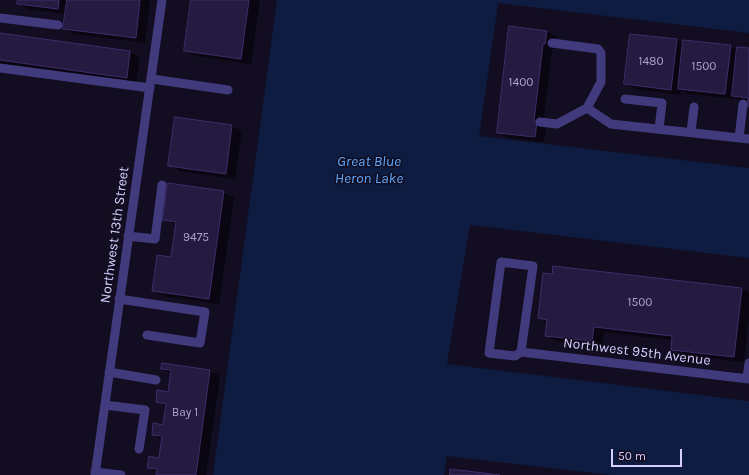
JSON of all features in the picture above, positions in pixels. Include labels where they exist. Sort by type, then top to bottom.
[{"type":"street","name":"Northwest 13th Street","points":[[95,473],[162,0]]},
{"type":"street","points":[[0,18],[58,25]]},
{"type":"street","points":[[540,122],[557,124],[587,108],[601,82],[600,53],[598,49],[552,43]]},
{"type":"street","points":[[0,68],[151,84],[228,90]]},
{"type":"street","points":[[625,99],[662,103],[659,129]]},
{"type":"street","points":[[739,138],[743,104]]},
{"type":"street","points":[[691,132],[694,107]]},
{"type":"street","points":[[587,108],[611,124],[749,139]]},
{"type":"street","points":[[128,236],[154,239],[162,185]]},
{"type":"street","name":"Northwest 95th Avenue","points":[[521,352],[533,266],[501,262],[490,353],[515,356],[521,352],[748,378]]},
{"type":"street","points":[[119,300],[205,312],[200,343],[146,336]]},
{"type":"street","points":[[748,378],[749,363]]},
{"type":"street","points":[[109,372],[156,380]]},
{"type":"street","points":[[105,405],[144,410],[139,449]]},
{"type":"street","points":[[95,473],[121,475]]},
{"type":"water","name":"Great Blue Heron Lake","points":[[277,0],[749,0],[749,33],[498,3],[479,136],[749,168],[749,258],[470,225],[447,364],[749,401],[749,475],[610,475],[447,456],[444,475],[213,475]]},
{"type":"building","points":[[18,0],[59,0],[58,9],[17,4]]},
{"type":"building","points":[[67,0],[140,0],[136,38],[63,29]]},
{"type":"building","points":[[191,0],[249,0],[241,59],[184,51]]},
{"type":"building","points":[[509,26],[547,31],[545,44],[543,44],[534,121],[537,122],[535,137],[497,133]]},
{"type":"building","points":[[0,33],[130,51],[127,78],[0,60]]},
{"type":"building","points":[[630,34],[677,39],[671,90],[624,84]]},
{"type":"building","points":[[683,40],[731,45],[725,94],[678,89]]},
{"type":"building","points":[[737,47],[749,48],[749,107],[747,106],[748,98],[732,96]]},
{"type":"building","points":[[175,117],[232,125],[226,174],[168,166]]},
{"type":"building","points":[[168,183],[224,191],[209,299],[152,291],[157,255],[171,257],[176,222],[163,220]]},
{"type":"building","points":[[553,266],[742,288],[734,357],[671,350],[672,336],[594,327],[592,341],[545,336],[547,320],[538,318],[543,273],[552,274]]},
{"type":"building","points":[[162,363],[210,370],[196,475],[156,475],[157,469],[147,468],[149,456],[159,458],[162,436],[152,435],[153,423],[163,425],[166,404],[156,402],[157,390],[168,392],[171,370],[161,369]]},
{"type":"building","points":[[450,469],[500,475],[450,475]]}]
